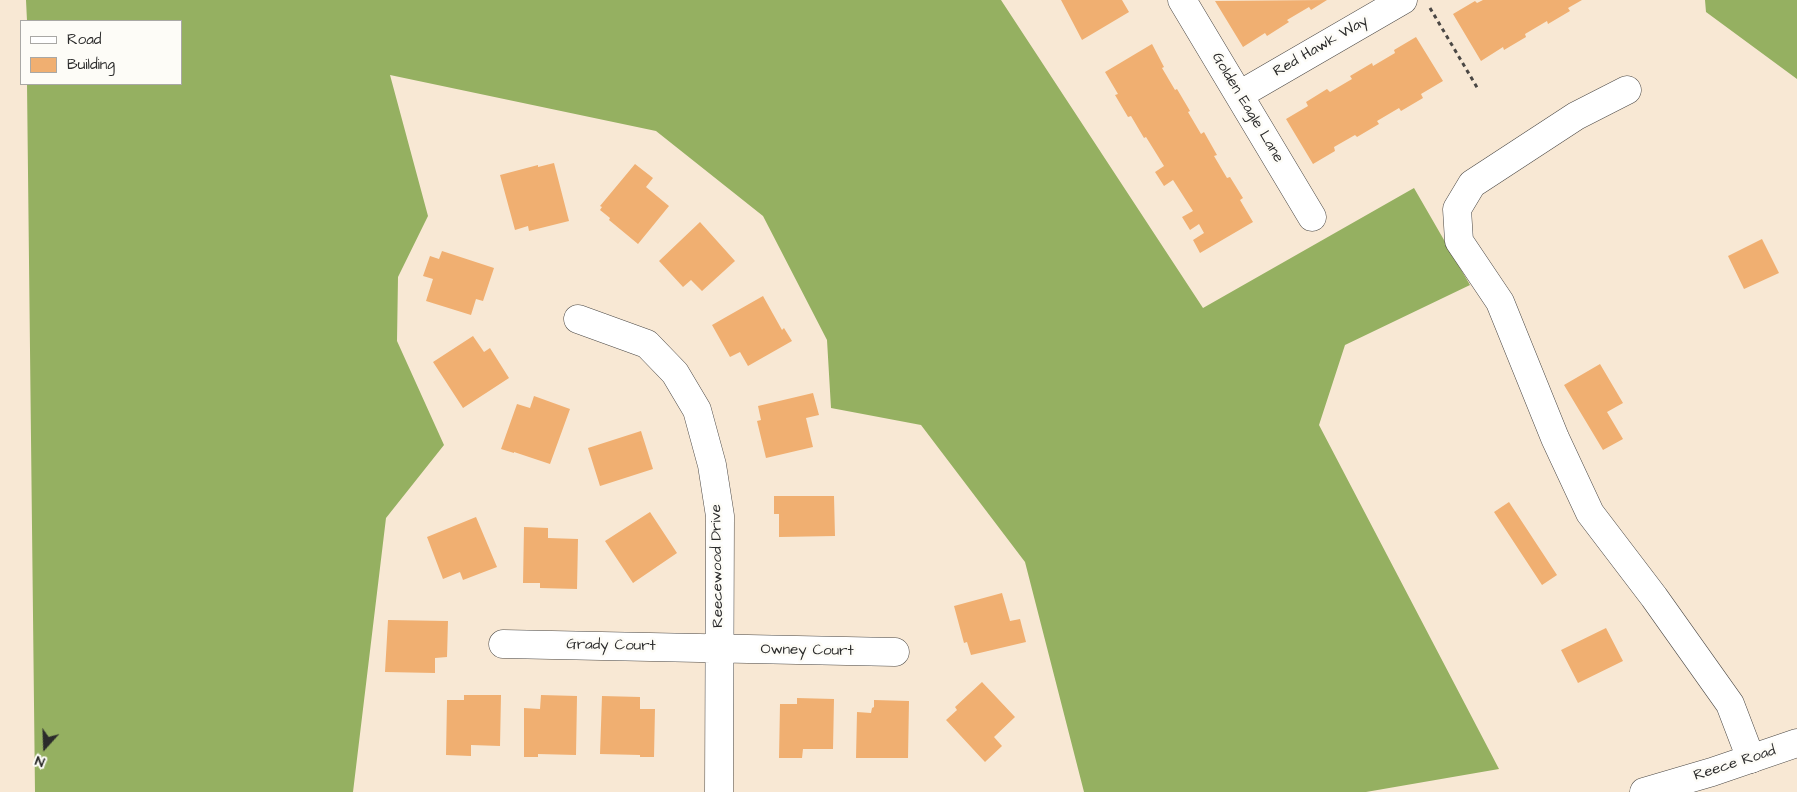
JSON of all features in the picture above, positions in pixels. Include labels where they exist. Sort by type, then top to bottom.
[{"type":"street","name":"Golden Eagle Lane","points":[[1182,0],[1312,217]]},
{"type":"street","name":"Red Hawk Way","points":[[1239,95],[1414,1]]},
{"type":"street","points":[[1627,90],[1576,116],[1472,184],[1457,209],[1459,241],[1500,302],[1555,438],[1590,512],[1730,704],[1751,759]]},
{"type":"street","name":"Reecewood Drive","points":[[578,319],[647,344],[674,373],[696,410],[712,465],[720,516],[719,792]]},
{"type":"street","name":"Grady Court","points":[[502,644],[719,649]]},
{"type":"street","name":"Owney Court","points":[[719,649],[895,652]]},
{"type":"street","name":"Reece Road","points":[[1644,792],[1712,772],[1797,743]]},
{"type":"path","points":[[1414,1],[1478,89]]},
{"type":"green space","points":[[26,0],[1001,0],[1203,308],[1414,188],[1470,285],[1345,345],[1319,425],[1499,769],[1366,792],[1084,792],[1025,562],[921,425],[831,408],[827,340],[763,216],[656,131],[390,75],[428,216],[398,277],[397,341],[444,445],[386,518],[353,792],[35,792],[27,85],[182,85],[182,20],[27,20]]},
{"type":"green space","points":[[1705,0],[1797,0],[1797,79],[1706,12]]},
{"type":"building","points":[[1061,0],[1122,0],[1129,12],[1082,40]]},
{"type":"building","points":[[1327,0],[1311,10],[1309,7],[1287,20],[1289,22],[1267,36],[1265,33],[1243,47],[1215,1]]},
{"type":"building","points":[[1483,0],[1582,0],[1568,8],[1570,11],[1548,24],[1547,21],[1525,34],[1526,37],[1504,50],[1503,47],[1481,61],[1453,14],[1475,1],[1477,3]]},
{"type":"building","points":[[1416,37],[1443,81],[1421,94],[1423,98],[1401,111],[1399,108],[1377,121],[1379,124],[1357,137],[1355,135],[1334,147],[1335,151],[1313,164],[1286,119],[1308,106],[1306,102],[1327,89],[1330,92],[1352,79],[1350,76],[1372,63],[1373,66],[1395,53],[1394,50]]},
{"type":"building","points":[[1152,44],[1164,67],[1162,68],[1190,111],[1188,112],[1201,134],[1204,132],[1217,155],[1214,156],[1227,178],[1230,177],[1243,198],[1240,200],[1253,222],[1200,253],[1193,240],[1204,233],[1199,224],[1190,230],[1182,217],[1193,211],[1173,180],[1164,186],[1155,172],[1164,166],[1131,116],[1128,117],[1115,95],[1118,94],[1105,72]]},
{"type":"building","points":[[554,163],[569,221],[529,231],[528,226],[515,230],[500,175],[538,165],[538,167]]},
{"type":"building","points":[[635,164],[653,178],[646,187],[669,206],[638,244],[600,210],[602,207],[600,206]]},
{"type":"building","points":[[700,222],[735,261],[702,291],[691,280],[683,287],[659,261]]},
{"type":"building","points":[[1762,239],[1779,273],[1744,289],[1728,256]]},
{"type":"building","points":[[442,251],[494,268],[483,301],[476,299],[471,315],[426,301],[433,279],[423,276],[430,256],[439,259]]},
{"type":"building","points":[[763,296],[782,330],[784,328],[792,341],[748,366],[740,352],[730,357],[712,325]]},
{"type":"building","points":[[473,336],[484,352],[490,348],[509,378],[463,408],[433,362]]},
{"type":"building","points":[[1600,364],[1623,403],[1607,412],[1623,439],[1603,450],[1564,385]]},
{"type":"building","points":[[813,393],[819,415],[806,418],[813,447],[766,458],[757,421],[761,420],[758,406]]},
{"type":"building","points":[[534,396],[570,409],[550,464],[501,449],[517,404],[530,408]]},
{"type":"building","points":[[641,431],[653,469],[600,486],[588,448]]},
{"type":"building","points":[[774,496],[834,496],[835,536],[779,537],[779,514],[774,514]]},
{"type":"building","points":[[1509,502],[1557,575],[1542,585],[1494,512]]},
{"type":"building","points":[[650,512],[677,553],[633,583],[605,541]]},
{"type":"building","points":[[476,517],[497,567],[463,580],[460,572],[443,579],[427,537]]},
{"type":"building","points":[[524,527],[548,528],[548,538],[578,539],[577,589],[540,588],[540,583],[523,583]]},
{"type":"building","points":[[1002,593],[1010,621],[1020,619],[1026,642],[971,655],[967,642],[964,643],[954,606]]},
{"type":"building","points":[[388,620],[448,621],[447,657],[435,658],[435,673],[385,672]]},
{"type":"building","points":[[1606,628],[1623,661],[1578,683],[1561,650]]},
{"type":"building","points":[[982,682],[1015,717],[994,737],[1002,746],[985,762],[946,720],[957,710],[955,707]]},
{"type":"building","points":[[464,695],[501,695],[500,746],[471,745],[471,756],[446,755],[447,700],[464,700]]},
{"type":"building","points":[[541,695],[577,696],[576,755],[538,754],[538,757],[524,757],[524,708],[540,709]]},
{"type":"building","points":[[602,696],[640,697],[640,709],[655,709],[654,757],[600,754]]},
{"type":"building","points":[[797,698],[834,699],[833,749],[803,749],[802,758],[779,758],[780,704],[797,704]]},
{"type":"building","points":[[874,700],[909,701],[908,758],[856,758],[857,712],[871,713],[874,707]]}]
